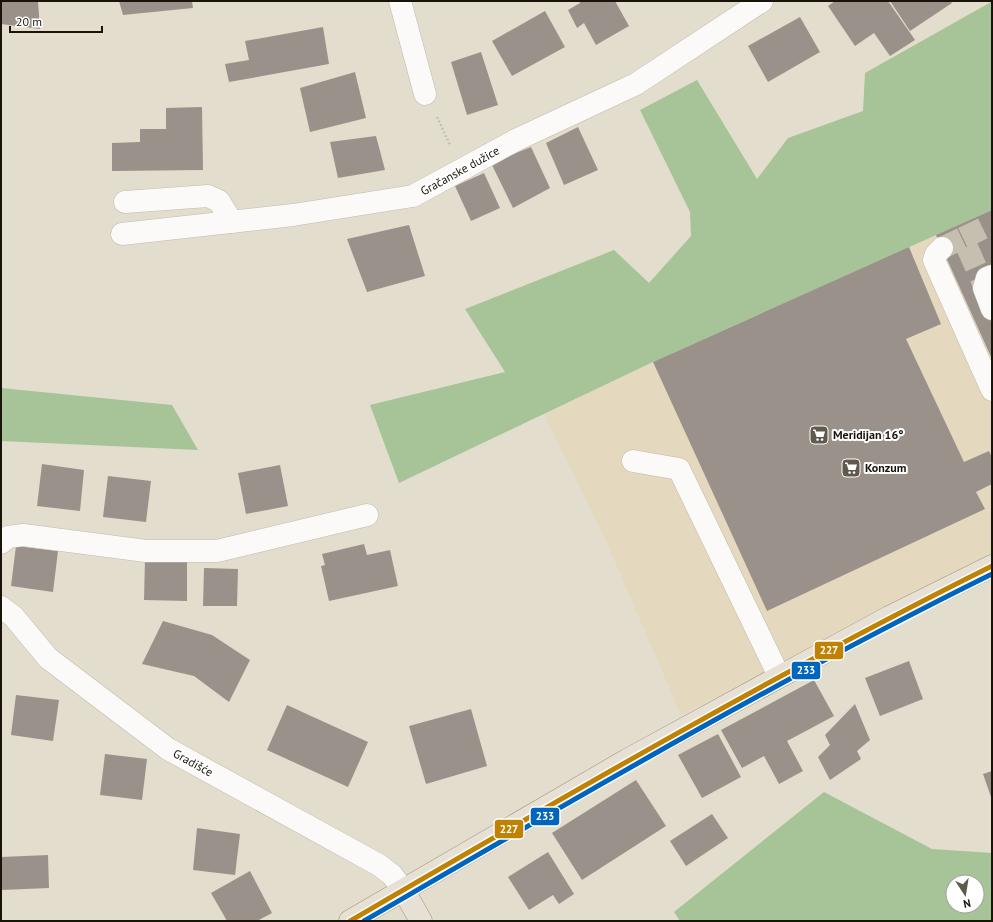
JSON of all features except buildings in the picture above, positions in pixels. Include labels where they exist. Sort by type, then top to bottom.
[{"type":"main road","points":[[350,921],[404,892],[627,760],[889,617],[992,566]]},
{"type":"main road","points":[[404,892],[421,921]]},
{"type":"street","points":[[400,1],[425,94]]},
{"type":"street","name":"Gračanske dužice","points":[[122,234],[232,222],[414,196],[516,140],[636,84],[762,1]]},
{"type":"street","points":[[125,202],[208,196],[219,201],[232,222]]},
{"type":"street","points":[[942,248],[936,254],[934,260],[992,390]]},
{"type":"street","points":[[992,276],[987,278],[984,288],[992,309]]},
{"type":"street","points":[[632,461],[679,470],[779,676]]},
{"type":"street","points":[[1,543],[8,537],[23,535],[146,551],[217,551],[367,515]]},
{"type":"street","name":"Gradišće","points":[[1,607],[14,617],[48,658],[168,749],[381,867],[392,875],[404,892]]},
{"type":"path","points":[[425,94],[462,169]]},
{"type":"shaded area","points":[[992,210],[992,554],[681,715],[606,541],[544,414],[653,362]]},
{"type":"green space","points":[[991,2],[992,210],[653,362],[399,483],[370,405],[505,372],[465,309],[614,250],[649,283],[691,236],[690,212],[640,110],[697,80],[757,179],[788,138],[863,111],[865,73]]},
{"type":"green space","points":[[1,388],[172,405],[198,450],[1,441]]},
{"type":"green space","points":[[824,792],[932,849],[992,853],[992,921],[680,921],[674,912]]},
{"type":"tunnel","points":[[963,238],[992,224]]},
{"type":"tunnel","points":[[942,248],[963,238],[990,299]]},
{"type":"transit line","name":"227","points":[[350,921],[668,738],[829,650],[992,566]]},
{"type":"transit line","name":"233","points":[[364,921],[675,742],[832,656],[992,574]]},
{"type":"place","name":"Meridijan 16°","points":[[819,435]]},
{"type":"place","name":"Konzum","points":[[851,468]]}]
